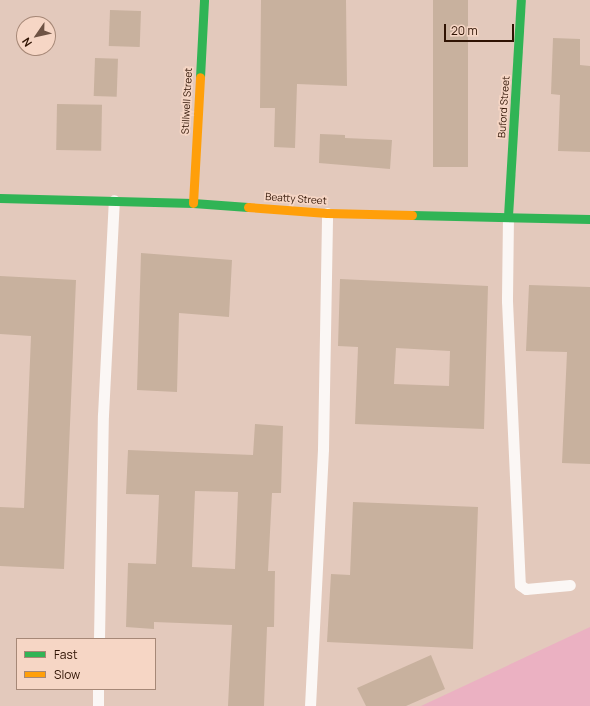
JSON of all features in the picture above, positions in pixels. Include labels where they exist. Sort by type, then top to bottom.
[{"type":"street","name":"Stillwell Street","points":[[193,203],[204,0]]},
{"type":"street","name":"Buford Street","points":[[508,216],[521,0]]},
{"type":"street","name":"Beatty Street","points":[[0,198],[193,203],[327,213],[590,219]]},
{"type":"lane","points":[[99,638],[103,415],[114,200]]},
{"type":"lane","points":[[310,706],[323,449],[327,213]]},
{"type":"lane","points":[[508,216],[507,301],[520,585],[526,589],[570,585]]},
{"type":"lane","points":[[98,690],[98,706]]},
{"type":"shaded area","points":[[590,627],[590,706],[421,706],[481,678]]},
{"type":"building","points":[[261,0],[346,0],[347,86],[297,84],[295,148],[274,147],[275,108],[260,108]]},
{"type":"building","points":[[433,0],[468,0],[468,167],[433,167]]},
{"type":"building","points":[[110,10],[141,11],[140,47],[109,46]]},
{"type":"building","points":[[553,38],[580,39],[580,65],[590,66],[590,152],[558,151],[560,95],[551,94]]},
{"type":"building","points":[[95,58],[118,59],[117,97],[94,96]]},
{"type":"building","points":[[57,104],[102,105],[101,151],[56,150]]},
{"type":"building","points":[[320,134],[345,135],[345,138],[392,140],[390,169],[319,163]]},
{"type":"building","points":[[141,253],[232,260],[229,317],[179,313],[177,392],[137,390]]},
{"type":"building","points":[[0,276],[76,280],[64,569],[0,566],[0,507],[24,508],[31,336],[0,334]]},
{"type":"building","points":[[340,279],[488,286],[484,429],[355,424],[358,347],[338,346]],"holes":[[[396,348],[450,351],[449,386],[394,384]]]},
{"type":"building","points":[[529,285],[590,287],[590,464],[562,463],[567,352],[526,351]]},
{"type":"building","points":[[255,424],[283,426],[281,493],[272,493],[268,571],[275,571],[274,627],[267,627],[264,706],[228,706],[232,625],[154,622],[154,629],[126,627],[128,563],[156,564],[159,495],[126,494],[128,450],[253,455]],"holes":[[[195,491],[238,492],[235,569],[192,567]]]},
{"type":"building","points":[[353,502],[478,507],[473,649],[327,642],[331,574],[350,575]]},
{"type":"building","points":[[431,655],[445,689],[406,706],[366,706],[357,688]]},
{"type":"traffic: fast","points":[[200,77],[204,0]]},
{"type":"traffic: fast","points":[[508,216],[521,0]]},
{"type":"traffic: fast","points":[[0,198],[193,203],[248,207]]},
{"type":"traffic: fast","points":[[412,215],[590,219]]},
{"type":"traffic: slow","points":[[193,203],[200,77]]},
{"type":"traffic: slow","points":[[248,207],[327,213],[412,215]]}]
